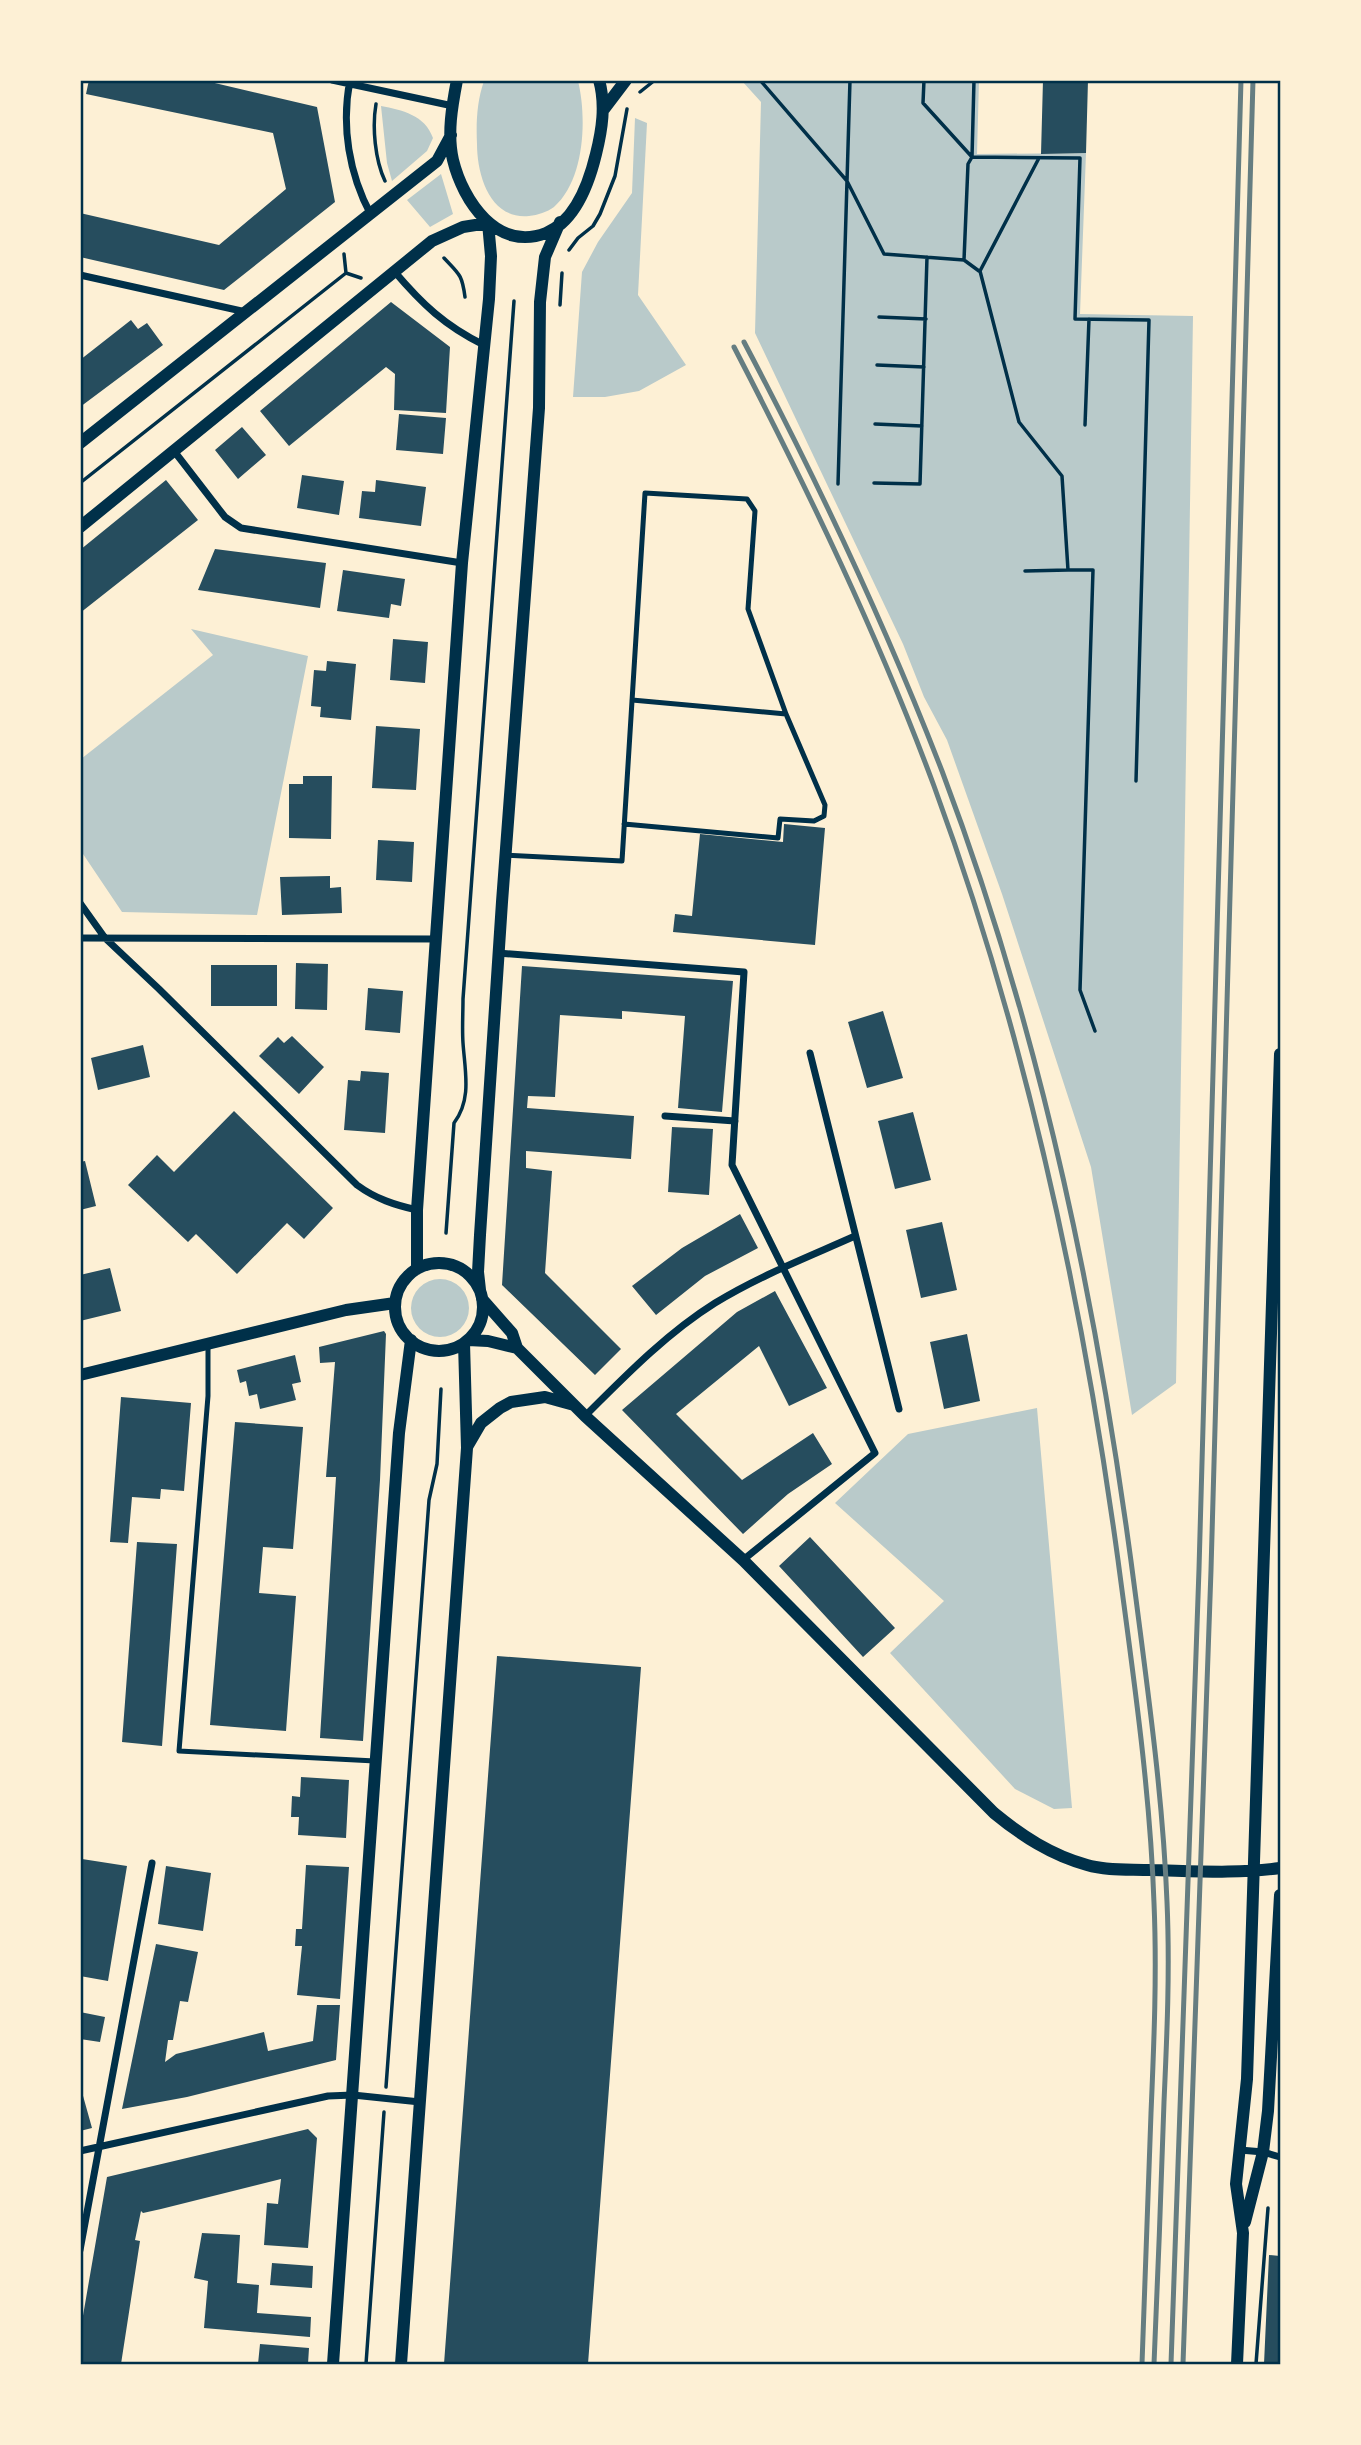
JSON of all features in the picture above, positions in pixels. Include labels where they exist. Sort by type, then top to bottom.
[{"type":"street","points":[[332,80],[453,106]]},
{"type":"street","points":[[457,80],[451,135],[452,157],[463,191],[488,223],[512,235],[522,236],[547,232],[561,222],[572,211],[588,181],[598,147],[604,109],[599,80]]},
{"type":"street","points":[[604,109],[626,80]]},
{"type":"street","points":[[349,82],[348,151],[362,198],[371,215]]},
{"type":"street","points":[[80,443],[437,161],[451,135]]},
{"type":"street","points":[[401,2364],[467,1448],[466,1342],[482,1318],[478,1260],[539,408],[540,302],[545,257],[561,222]]},
{"type":"street","points":[[80,527],[439,237],[463,227],[488,223]]},
{"type":"street","points":[[417,1269],[417,1210],[462,562],[485,346],[491,256],[488,223]]},
{"type":"street","points":[[394,271],[436,316],[485,346]]},
{"type":"street","points":[[80,275],[247,312]]},
{"type":"street","points":[[174,451],[225,517],[241,528],[462,562]]},
{"type":"street","points":[[80,903],[105,938],[357,1185],[368,1194],[390,1204],[417,1210]]},
{"type":"street","points":[[80,938],[437,939]]},
{"type":"street","points":[[498,953],[744,972],[732,1165],[874,1453],[743,1560]]},
{"type":"street","points":[[810,1053],[899,1409]]},
{"type":"street","points":[[1238,2362],[1242,2233],[1236,2184],[1247,2079],[1280,1054]]},
{"type":"street","points":[[665,1116],[734,1121]]},
{"type":"street","points":[[585,1416],[682,1326],[716,1303],[783,1268],[855,1236]]},
{"type":"street","points":[[517,1348],[488,1341],[466,1342],[451,1349],[437,1351],[423,1348],[411,1340],[398,1324],[395,1303],[402,1283],[417,1269],[439,1263],[450,1264],[469,1275],[481,1295],[512,1333],[517,1348],[585,1416],[743,1560],[994,1813],[1020,1834],[1046,1849],[1089,1866],[1103,1868],[1216,1872],[1254,1872],[1280,1868]]},
{"type":"street","points":[[80,1375],[346,1310],[395,1303]]},
{"type":"street","points":[[333,2364],[374,1761],[399,1433],[411,1340]]},
{"type":"street","points":[[467,1448],[481,1423],[512,1402],[545,1396],[575,1405]]},
{"type":"street","points":[[80,2250],[152,1863]]},
{"type":"street","points":[[1242,2233],[1263,2152],[1268,2111],[1280,1895]]},
{"type":"street","points":[[80,2151],[328,2096],[353,2095],[420,2102]]},
{"type":"street","points":[[1240,2150],[1280,2157]]},
{"type":"lane","points":[[505,855],[622,861],[624,824],[645,492],[747,499],[755,511],[748,608],[786,714],[825,805],[824,816],[814,821],[780,819],[778,838],[624,824]]},
{"type":"lane","points":[[632,700],[786,714]]},
{"type":"lane","points":[[208,1344],[208,1396],[178,1751],[374,1761]]},
{"type":"path","points":[[760,80],[848,181],[884,254],[964,260],[980,271],[1018,422],[1062,475],[1068,570]]},
{"type":"path","points":[[838,484],[850,80]]},
{"type":"path","points":[[924,80],[923,103],[972,157],[1080,158],[1075,319],[1149,320],[1136,781]]},
{"type":"path","points":[[964,260],[968,164],[972,157],[974,80]]},
{"type":"path","points":[[376,104],[374,115],[377,150],[386,184]]},
{"type":"path","points":[[980,271],[1039,158]]},
{"type":"path","points":[[874,483],[920,484],[927,257]]},
{"type":"path","points":[[444,258],[456,268],[463,279],[465,298]]},
{"type":"path","points":[[80,483],[346,273]]},
{"type":"path","points":[[446,1233],[454,1123],[462,1112],[467,1089],[463,999],[514,301]]},
{"type":"path","points":[[879,317],[926,319]]},
{"type":"path","points":[[1085,425],[1089,319]]},
{"type":"path","points":[[877,365],[924,367]]},
{"type":"path","points":[[876,424],[922,426]]},
{"type":"path","points":[[1062,475],[1067,472]]},
{"type":"path","points":[[1025,571],[1093,570],[1080,990],[1095,1031]]},
{"type":"path","points":[[366,2364],[429,1500],[438,1464],[441,1388]]},
{"type":"path","points":[[1256,2364],[1268,2212]]},
{"type":"shaded area","points":[[484,81],[578,81],[583,130],[578,165],[564,195],[554,207],[542,213],[532,216],[504,211],[488,193],[480,169],[477,144],[477,112]]},
{"type":"shaded area","points":[[742,81],[979,81],[977,154],[1086,153],[1080,314],[1193,316],[1176,1383],[1132,1415],[1091,1167],[1002,894],[947,740],[924,697],[903,644],[755,333],[761,102]]},
{"type":"shaded area","points":[[381,106],[419,119],[433,138],[427,151],[392,181],[387,163]]},
{"type":"shaded area","points":[[635,118],[647,123],[638,295],[686,365],[639,391],[605,397],[573,397],[582,272],[598,242],[632,193]]},
{"type":"shaded area","points":[[441,174],[453,214],[430,227],[407,200]]},
{"type":"shaded area","points":[[191,629],[308,656],[257,915],[122,912],[81,851],[81,759],[213,655]]},
{"type":"shaded area","points":[[440,1279],[456,1284],[464,1292],[469,1308],[464,1324],[456,1332],[440,1337],[424,1332],[416,1324],[411,1308],[416,1292],[424,1284]]},
{"type":"shaded area","points":[[1037,1408],[1072,1808],[1054,1809],[1015,1789],[890,1653],[944,1601],[835,1503],[908,1434]]},
{"type":"building","points":[[89,80],[202,80],[317,107],[335,202],[224,290],[80,257],[80,213],[219,245],[286,189],[273,133],[86,94]]},
{"type":"building","points":[[1043,80],[1088,80],[1086,153],[1041,154]]},
{"type":"building","points":[[391,302],[450,347],[446,413],[394,410],[395,374],[386,367],[289,446],[260,411]]},
{"type":"building","points":[[131,320],[138,329],[147,323],[163,345],[80,407],[80,360]]},
{"type":"building","points":[[399,414],[446,418],[443,454],[396,450]]},
{"type":"building","points":[[242,427],[266,455],[238,479],[215,450]]},
{"type":"building","points":[[302,475],[344,481],[339,515],[297,508]]},
{"type":"building","points":[[166,480],[198,520],[80,613],[80,550]]},
{"type":"building","points":[[376,480],[426,487],[421,526],[359,518],[362,491],[375,492]]},
{"type":"building","points":[[215,549],[326,563],[320,608],[198,590]]},
{"type":"building","points":[[343,570],[405,579],[401,606],[391,604],[389,618],[337,611]]},
{"type":"building","points":[[393,639],[428,642],[425,683],[390,680]]},
{"type":"building","points":[[327,661],[356,664],[351,720],[320,717],[321,707],[311,706],[314,670],[326,671]]},
{"type":"building","points":[[376,726],[420,729],[416,790],[372,788]]},
{"type":"building","points":[[303,776],[332,776],[331,839],[289,838],[289,784],[303,784]]},
{"type":"building","points":[[784,824],[825,828],[815,945],[673,932],[675,914],[692,916],[700,834],[783,842]]},
{"type":"building","points":[[378,840],[414,842],[412,882],[376,880]]},
{"type":"building","points":[[330,876],[330,888],[341,887],[342,913],[282,915],[280,877]]},
{"type":"building","points":[[296,963],[328,964],[327,1010],[295,1009]]},
{"type":"building","points":[[211,965],[277,965],[277,1006],[211,1006]]},
{"type":"building","points":[[522,966],[733,981],[722,1112],[678,1108],[685,1016],[622,1011],[622,1019],[560,1015],[555,1097],[528,1096],[527,1108],[634,1116],[631,1159],[526,1151],[526,1168],[552,1171],[545,1273],[621,1349],[595,1375],[502,1285]]},
{"type":"building","points":[[368,988],[403,991],[400,1033],[365,1030]]},
{"type":"building","points":[[883,1011],[903,1078],[867,1088],[848,1022]]},
{"type":"building","points":[[292,1036],[324,1067],[299,1094],[259,1056],[278,1037],[284,1043]]},
{"type":"building","points":[[143,1045],[150,1077],[98,1090],[91,1058]]},
{"type":"building","points":[[361,1071],[389,1073],[385,1133],[344,1130],[348,1080],[360,1081]]},
{"type":"building","points":[[234,1111],[333,1208],[304,1239],[287,1223],[237,1274],[196,1234],[188,1242],[128,1185],[157,1155],[174,1172]]},
{"type":"building","points":[[913,1112],[931,1180],[895,1189],[878,1121]]},
{"type":"building","points":[[672,1127],[713,1129],[709,1195],[668,1192]]},
{"type":"building","points":[[85,1161],[96,1206],[80,1210],[80,1162]]},
{"type":"building","points":[[740,1214],[758,1248],[705,1276],[656,1315],[632,1286],[682,1248]]},
{"type":"building","points":[[942,1222],[957,1290],[921,1298],[906,1230]]},
{"type":"building","points":[[110,1268],[121,1311],[80,1321],[80,1275]]},
{"type":"building","points":[[775,1291],[827,1388],[789,1406],[759,1346],[676,1414],[742,1480],[813,1433],[832,1464],[788,1494],[743,1534],[622,1410],[737,1312]]},
{"type":"building","points":[[384,1331],[380,1480],[363,1741],[320,1738],[336,1477],[326,1477],[335,1362],[320,1363],[319,1347]]},
{"type":"building","points":[[967,1334],[980,1401],[944,1409],[930,1342]]},
{"type":"building","points":[[295,1355],[301,1382],[292,1384],[296,1400],[260,1409],[257,1394],[249,1396],[246,1381],[240,1383],[237,1370]]},
{"type":"building","points":[[121,1397],[191,1403],[184,1491],[161,1489],[160,1499],[132,1497],[128,1543],[110,1542]]},
{"type":"building","points":[[235,1422],[303,1427],[293,1549],[263,1547],[259,1593],[296,1596],[286,1731],[210,1725]]},
{"type":"building","points":[[810,1537],[895,1628],[863,1657],[779,1566]]},
{"type":"building","points":[[137,1542],[177,1544],[162,1746],[122,1742]]},
{"type":"building","points":[[497,1656],[641,1667],[588,2364],[444,2364]]},
{"type":"building","points":[[301,1777],[349,1780],[346,1838],[298,1835],[299,1817],[291,1817],[292,1796],[300,1797]]},
{"type":"building","points":[[82,1859],[127,1866],[108,1981],[80,1976]]},
{"type":"building","points":[[306,1865],[349,1867],[340,1999],[297,1995],[302,1946],[295,1946],[296,1929],[302,1929]]},
{"type":"building","points":[[166,1866],[211,1873],[203,1931],[158,1924]]},
{"type":"building","points":[[156,1944],[198,1952],[188,2002],[180,2001],[173,2040],[168,2040],[165,2062],[176,2054],[264,2032],[268,2051],[313,2041],[317,2005],[340,2005],[336,2060],[187,2097],[122,2109]]},
{"type":"building","points":[[80,2012],[105,2017],[100,2042],[80,2039]]},
{"type":"building","points":[[80,2085],[92,2128],[80,2131]]},
{"type":"building","points":[[308,2129],[317,2138],[308,2248],[264,2245],[267,2203],[278,2204],[281,2179],[161,2209],[143,2213],[141,2211],[135,2240],[140,2241],[121,2364],[80,2364],[80,2333],[107,2177]]},
{"type":"building","points":[[202,2233],[240,2235],[237,2283],[259,2285],[257,2313],[311,2317],[310,2337],[204,2328],[208,2281],[194,2278]]},
{"type":"building","points":[[1269,2255],[1280,2256],[1280,2364],[1264,2364]]},
{"type":"building","points":[[272,2263],[313,2266],[312,2288],[270,2285]]},
{"type":"building","points":[[260,2344],[309,2348],[308,2364],[258,2364]]},
{"type":"railway","points":[[1171,2364],[1199,1569],[1241,80]]},
{"type":"railway","points":[[1183,2364],[1211,1570],[1253,80]]},
{"type":"railway","points":[[744,342],[849,554],[942,771],[978,871],[1010,973],[1063,1179],[1085,1284],[1105,1388],[1136,1599],[1155,1750],[1165,1864],[1168,2002],[1154,2364]]},
{"type":"railway","points":[[734,347],[841,564],[890,674],[934,786],[967,880],[1023,1071],[1068,1265],[1104,1461],[1118,1560],[1140,1731],[1152,1860],[1155,2008],[1142,2364]]}]
